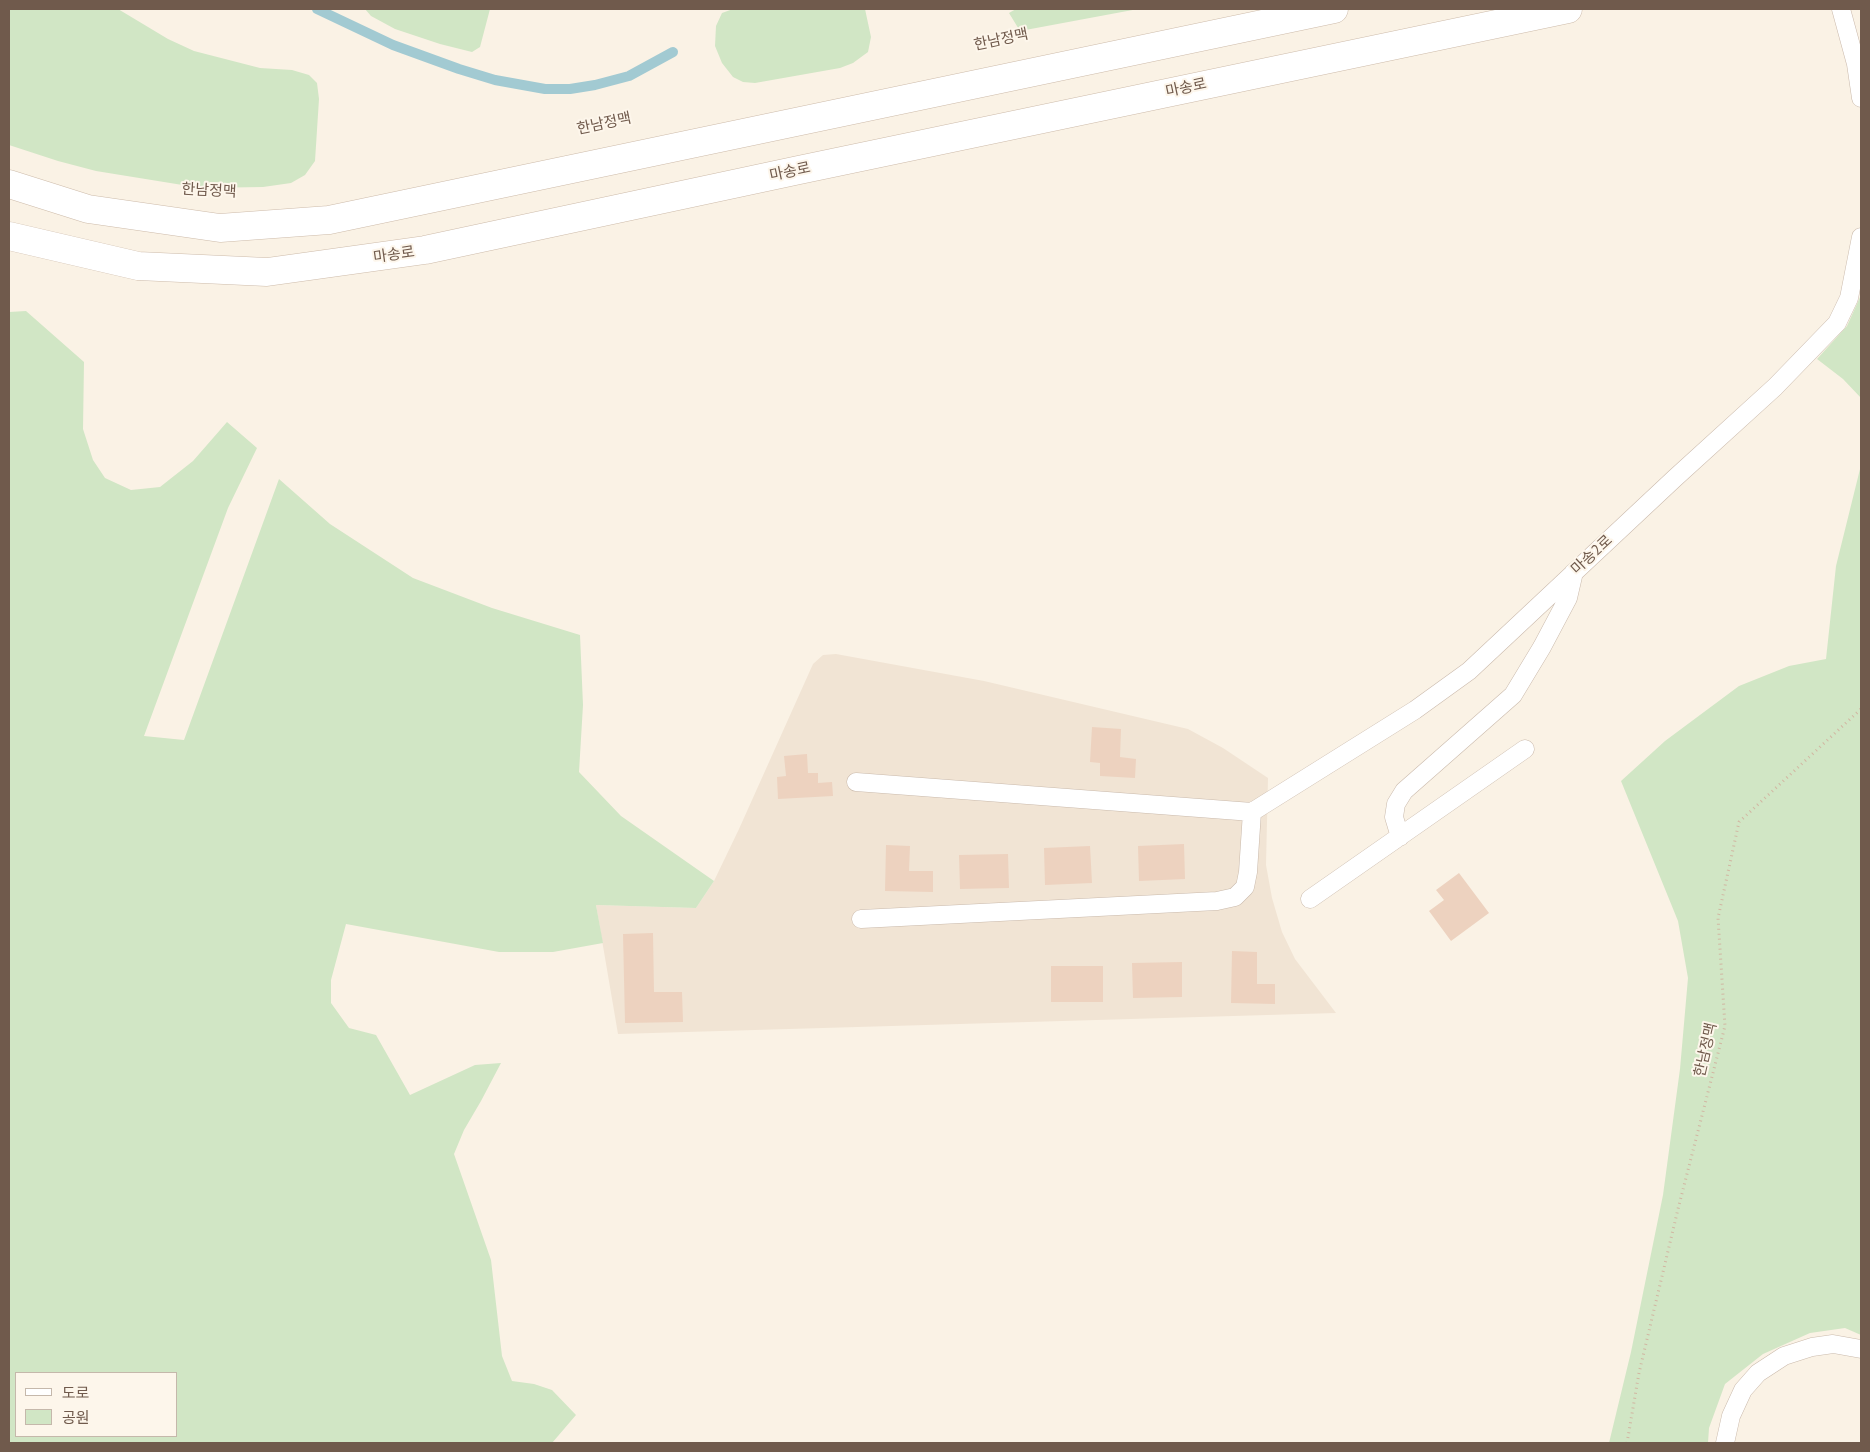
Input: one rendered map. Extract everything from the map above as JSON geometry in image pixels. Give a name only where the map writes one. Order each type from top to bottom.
[{"type":"street","points":[[9,184],[88,209],[220,228],[329,220],[1334,9]]},
{"type":"street","name":"마송로","points":[[9,236],[138,266],[267,272],[425,250],[886,151],[1568,9]]},
{"type":"lane","points":[[1841,9],[1856,64],[1861,98]]},
{"type":"lane","name":"마송2로","points":[[1252,812],[1415,710],[1469,671],[1775,387],[1836,323],[1849,298],[1861,237]]},
{"type":"lane","points":[[1400,837],[1394,817],[1396,804],[1404,791],[1514,695],[1538,655],[1568,598],[1574,572]]},
{"type":"lane","points":[[1310,899],[1525,749]]},
{"type":"lane","points":[[856,782],[1252,812],[1248,872],[1245,887],[1235,897],[1216,900],[861,920]]},
{"type":"lane","points":[[1725,1443],[1730,1416],[1743,1390],[1758,1373],[1784,1356],[1812,1347],[1833,1344],[1861,1349]]},
{"type":"path","name":"한남정맥","points":[[1627,1443],[1639,1372],[1725,1026],[1718,918],[1739,822],[1861,709]]},
{"type":"shaded area","points":[[836,654],[984,681],[1188,729],[1223,748],[1268,778],[1266,865],[1272,898],[1282,932],[1295,959],[1336,1013],[618,1034],[596,905],[696,908],[714,881],[739,829],[813,664],[823,655]]},
{"type":"green space","points":[[9,9],[118,9],[168,39],[194,51],[260,68],[292,70],[309,75],[317,83],[319,99],[315,161],[305,175],[291,183],[263,187],[201,188],[96,171],[9,145]]},
{"type":"green space","points":[[365,9],[490,9],[480,47],[472,52],[395,29],[371,16]]},
{"type":"green space","points":[[733,9],[865,9],[871,37],[868,52],[853,63],[840,68],[755,83],[743,82],[733,77],[722,63],[715,46],[716,26],[722,13]]},
{"type":"green space","points":[[1016,9],[1138,9],[1020,31],[1009,13]]},
{"type":"green space","points":[[1861,295],[1861,398],[1843,379],[1817,359],[1847,326]]},
{"type":"green space","points":[[26,311],[84,362],[83,429],[93,460],[105,478],[131,490],[160,487],[193,461],[227,422],[257,448],[228,508],[144,736],[184,740],[279,479],[330,524],[413,578],[492,608],[580,635],[583,705],[579,772],[621,816],[714,881],[696,908],[596,905],[603,943],[553,952],[499,952],[346,924],[331,980],[331,1003],[349,1028],[376,1035],[410,1095],[475,1065],[501,1063],[464,1130],[454,1154],[491,1260],[502,1356],[512,1381],[534,1384],[552,1390],[576,1415],[552,1443],[9,1443],[9,312]]},
{"type":"green space","points":[[1861,465],[1861,1335],[1845,1328],[1810,1333],[1763,1354],[1725,1384],[1709,1428],[1708,1443],[1609,1443],[1631,1352],[1663,1195],[1680,1069],[1688,978],[1678,921],[1621,781],[1665,741],[1739,686],[1789,666],[1826,659],[1836,566]]},
{"type":"building","points":[[1092,727],[1121,729],[1120,757],[1136,759],[1135,778],[1100,776],[1100,763],[1090,762]]},
{"type":"building","points":[[807,754],[808,773],[818,773],[818,783],[832,782],[833,796],[778,799],[777,777],[786,776],[784,756]]},
{"type":"building","points":[[1184,844],[1185,879],[1139,881],[1138,846]]},
{"type":"building","points":[[886,845],[910,846],[909,871],[933,871],[933,892],[885,891]]},
{"type":"building","points":[[1090,846],[1092,883],[1045,885],[1044,848]]},
{"type":"building","points":[[1008,854],[1009,888],[960,889],[959,855]]},
{"type":"building","points":[[1459,873],[1489,913],[1451,941],[1429,911],[1444,900],[1436,890]]},
{"type":"building","points":[[653,933],[654,992],[682,992],[683,1022],[625,1023],[623,934]]},
{"type":"building","points":[[1232,951],[1257,952],[1257,984],[1275,984],[1275,1004],[1231,1003]]},
{"type":"building","points":[[1182,962],[1182,997],[1133,998],[1132,963]]},
{"type":"building","points":[[1051,966],[1103,966],[1103,1002],[1051,1002]]},
{"type":"waterway","points":[[317,9],[393,45],[459,69],[495,80],[545,89],[570,89],[629,76],[673,52]]}]
